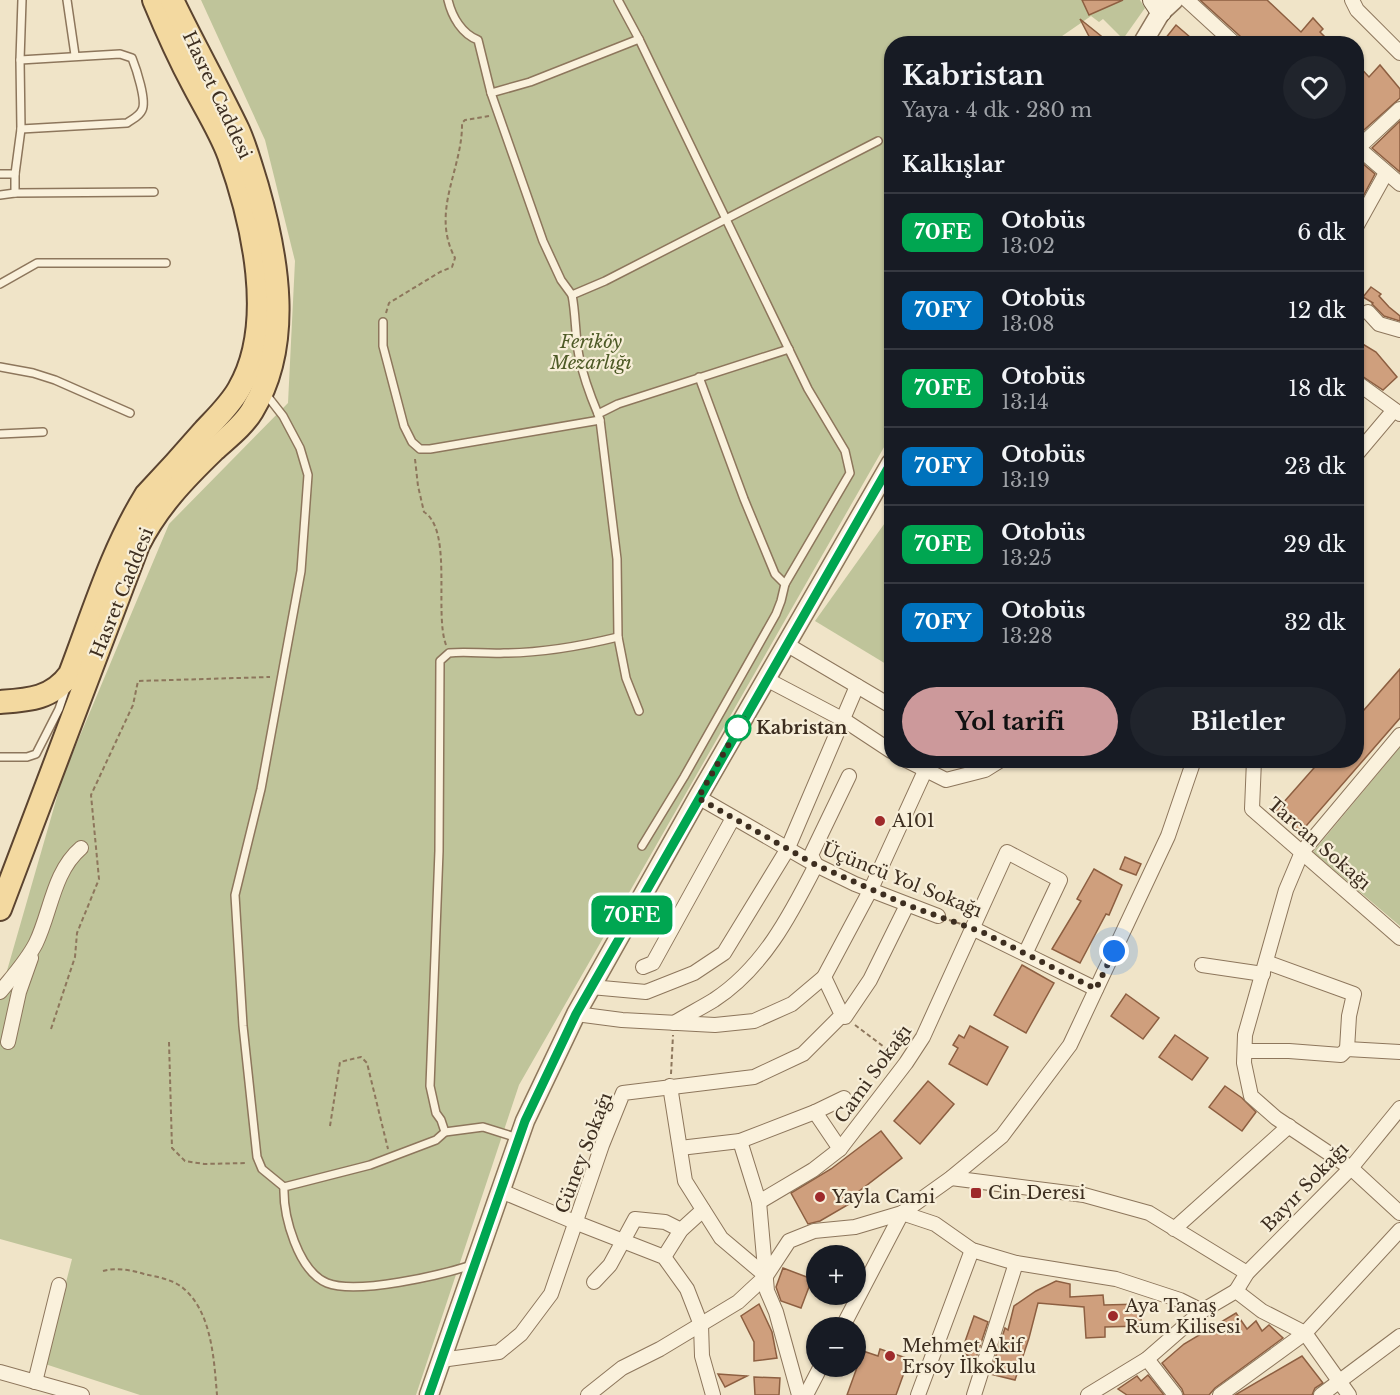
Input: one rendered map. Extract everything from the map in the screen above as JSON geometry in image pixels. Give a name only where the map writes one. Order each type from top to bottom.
[{"type":"main road","name":"Hasret Caddesi","points":[[0,909],[134,555],[149,524],[181,482],[246,418],[253,385],[250,364],[258,302],[255,253],[248,221],[229,156],[177,52],[154,0]]},
{"type":"main road","name":"Hasret Caddesi","points":[[0,702],[31,700],[48,694],[64,683],[70,675],[116,554],[146,495],[231,401],[270,371],[276,323],[275,274],[271,240],[250,163],[238,130],[172,0]]},
{"type":"street","points":[[1187,0],[1226,36]]},
{"type":"street","points":[[1352,0],[1357,10],[1400,53]]},
{"type":"street","points":[[1146,36],[1163,4]]},
{"type":"street","points":[[1364,141],[1400,109]]},
{"type":"street","points":[[1364,153],[1400,184]]},
{"type":"street","points":[[1364,213],[1386,173]]},
{"type":"street","points":[[1368,312],[1379,324],[1400,330]]},
{"type":"street","points":[[1364,388],[1397,412],[1364,447]]},
{"type":"street","points":[[429,1395],[519,1139],[576,1014],[884,475]]},
{"type":"street","points":[[786,644],[884,702]]},
{"type":"street","points":[[766,679],[844,720],[884,746]]},
{"type":"street","points":[[591,987],[645,992],[694,973],[724,953],[787,850],[857,686]]},
{"type":"street","points":[[1400,735],[1302,852],[1286,890],[1245,1035],[1244,1063],[1251,1096],[1289,1126],[1351,1168],[1400,1213]]},
{"type":"street","points":[[576,1014],[622,1020],[715,1025],[754,1021],[792,1004],[824,977],[871,890],[926,768]]},
{"type":"street","points":[[931,768],[946,780],[989,768]]},
{"type":"street","points":[[588,1395],[622,1368],[660,1349],[738,1302],[766,1276],[789,1241],[814,1231],[855,1227],[902,1213],[951,1179],[1002,1136],[1070,1045],[1168,836],[1191,768]]},
{"type":"street","name":"Tarcan Sokağı","points":[[1254,768],[1252,809],[1400,938]]},
{"type":"street","points":[[673,1023],[715,999],[752,968],[774,940],[794,909],[816,865],[811,855],[849,776]]},
{"type":"street","name":"Üçüncü Yol Sokağı","points":[[698,798],[816,865],[871,890],[938,916]]},
{"type":"street","points":[[643,967],[653,963],[733,818]]},
{"type":"street","points":[[8,1042],[19,992],[60,877],[71,858],[81,848]]},
{"type":"street","name":"Cami Sokağı","points":[[759,1202],[813,1170],[840,1149],[906,1063],[923,1037],[1007,852],[1060,880],[1025,954]]},
{"type":"street","points":[[845,1017],[870,980],[907,905]]},
{"type":"street","name":"Üçüncü Yol Sokağı","points":[[972,928],[1096,989]]},
{"type":"street","points":[[0,992],[35,945]]},
{"type":"street","points":[[1202,965],[1264,968],[1354,994],[1349,1016],[1347,1049],[1341,1055],[1289,1051],[1245,1051]]},
{"type":"street","name":"Güney Sokağı","points":[[441,1360],[499,1352],[521,1334],[551,1294],[622,1093],[754,1077],[802,1054],[842,1015],[824,977]]},
{"type":"street","points":[[1347,1049],[1400,1053]]},
{"type":"street","points":[[670,1086],[685,1181],[721,1239],[766,1276]]},
{"type":"street","points":[[680,1148],[740,1141],[844,1098]]},
{"type":"street","name":"Bayır Sokağı","points":[[1236,1291],[1247,1272],[1351,1168],[1400,1108]]},
{"type":"street","name":"Cami Sokağı","points":[[814,1112],[840,1149]]},
{"type":"street","points":[[1174,1229],[1289,1126]]},
{"type":"street","points":[[740,1141],[759,1202],[767,1291],[776,1312],[799,1395]]},
{"type":"street","points":[[951,1179],[1084,1195],[1149,1213],[1247,1272]]},
{"type":"street","points":[[501,1191],[664,1257],[687,1289],[701,1325],[702,1356],[713,1395]]},
{"type":"street","points":[[664,1257],[681,1230],[704,1210]]},
{"type":"street","points":[[902,1213],[936,1224],[972,1250],[1016,1263],[1116,1279],[1180,1300],[1202,1311]]},
{"type":"street","points":[[848,1317],[902,1213]]},
{"type":"street","points":[[594,1282],[610,1265],[635,1219],[665,1222],[681,1230]]},
{"type":"street","points":[[1220,1395],[1305,1333],[1400,1230]]},
{"type":"street","points":[[918,1395],[972,1250]]},
{"type":"street","points":[[974,1395],[1016,1263]]},
{"type":"street","points":[[35,1382],[59,1285]]},
{"type":"street","points":[[1088,1395],[1147,1359],[1202,1311],[1236,1291],[1262,1311],[1305,1333],[1349,1395]]},
{"type":"street","points":[[1321,1395],[1400,1336]]},
{"type":"street","points":[[1147,1359],[1174,1395]]},
{"type":"street","points":[[0,1372],[82,1395]]},
{"type":"street","points":[[806,1395],[815,1377]]},
{"type":"lane","points":[[15,193],[21,129],[22,0]]},
{"type":"lane","points":[[67,0],[75,55]]},
{"type":"lane","points":[[448,0],[451,11],[466,36],[478,40],[491,93],[543,241],[561,280],[572,295],[577,320],[579,354],[599,417],[617,559],[618,638],[626,678],[639,711]]},
{"type":"lane","points":[[618,0],[808,389],[845,452],[849,473],[826,517],[785,584],[776,614],[684,777],[642,846]]},
{"type":"lane","points":[[491,93],[530,81],[639,39]]},
{"type":"lane","points":[[20,60],[120,54],[132,58],[144,108],[140,114],[127,123],[21,129]]},
{"type":"lane","points":[[572,295],[605,281],[878,141]]},
{"type":"lane","points":[[0,174],[15,174]]},
{"type":"lane","points":[[0,195],[154,192]]},
{"type":"lane","points":[[0,284],[37,263],[166,263]]},
{"type":"lane","points":[[382,322],[383,346],[404,426],[415,445],[420,449],[599,417],[618,404],[789,349]]},
{"type":"lane","points":[[0,367],[55,380],[130,413]]},
{"type":"lane","points":[[699,377],[752,520],[775,574],[785,584]]},
{"type":"lane","points":[[253,385],[284,416],[300,448],[308,475],[300,572],[261,789],[235,895],[243,1026],[259,1162],[262,1169],[284,1187]]},
{"type":"lane","points":[[0,434],[44,432]]},
{"type":"lane","points":[[445,1132],[436,1113],[430,1086],[439,851],[440,661],[449,653],[544,651],[579,647],[618,638]]},
{"type":"lane","points":[[0,757],[27,757],[36,754],[59,709],[70,675]]},
{"type":"lane","points":[[284,1187],[370,1165],[436,1140],[445,1132],[483,1127],[519,1139]]},
{"type":"lane","points":[[284,1187],[284,1201],[294,1241],[309,1269],[325,1282],[335,1286],[352,1287],[396,1283],[475,1264]]},
{"type":"path","points":[[382,322],[389,303],[440,272],[453,267],[455,258],[450,248],[445,212],[462,136],[462,123],[465,120],[498,114]]},
{"type":"path","points":[[415,445],[418,486],[424,512],[431,516],[440,542],[442,626],[449,653]]},
{"type":"path","points":[[138,681],[281,676]]},
{"type":"path","name":"Üçüncü Yol Sokağı","points":[[938,916],[972,928]]},
{"type":"path","points":[[845,1017],[906,1063]]},
{"type":"path","points":[[670,1086],[673,1023]]},
{"type":"path","points":[[169,1042],[172,1148],[185,1161],[204,1164],[259,1162]]},
{"type":"path","points":[[330,1126],[340,1062],[361,1057],[367,1063],[390,1157]]},
{"type":"path","points":[[103,1271],[111,1269],[133,1271],[168,1279],[183,1288],[197,1305],[207,1329],[217,1395]]},
{"type":"green space","name":"Feriköy Mezarlığı","points":[[201,0],[1140,0],[1145,8],[1125,36],[1120,36],[1103,19],[1099,22],[1091,16],[1062,36],[884,36],[884,447],[519,1085],[416,1395],[140,1395],[45,1364],[72,1259],[0,1239],[0,995],[63,776],[169,524],[288,403],[295,261],[265,140]]},
{"type":"green space","points":[[884,524],[884,663],[815,621]]},
{"type":"green space","points":[[1400,747],[1400,926],[1313,852]]},
{"type":"building","points":[[1082,0],[1123,0],[1089,15]]},
{"type":"building","points":[[1200,0],[1267,0],[1301,32],[1313,18],[1323,29],[1320,32],[1324,36],[1240,36]]},
{"type":"building","points":[[1080,19],[1101,36],[1089,36]]},
{"type":"building","points":[[1176,25],[1189,36],[1167,36]]},
{"type":"building","points":[[1380,65],[1400,89],[1400,98],[1364,130],[1364,72],[1369,77]]},
{"type":"building","points":[[1400,121],[1400,172],[1372,148]]},
{"type":"building","points":[[1364,165],[1375,174],[1364,195]]},
{"type":"building","points":[[1371,287],[1381,294],[1379,296],[1400,316],[1400,321],[1384,316],[1364,296]]},
{"type":"building","points":[[1364,345],[1376,352],[1397,377],[1383,390],[1364,377]]},
{"type":"building","points":[[1400,669],[1400,718],[1364,759],[1364,710]]},
{"type":"building","points":[[1314,768],[1357,768],[1300,833],[1276,811]]},
{"type":"building","points":[[1125,857],[1141,864],[1136,875],[1120,869]]},
{"type":"building","points":[[1094,869],[1122,885],[1109,915],[1106,914],[1080,963],[1052,949],[1081,901],[1077,899]]},
{"type":"building","points":[[1022,965],[1054,983],[1026,1033],[994,1015]]},
{"type":"building","points":[[1126,994],[1159,1018],[1143,1039],[1111,1016]]},
{"type":"building","points":[[970,1026],[1008,1047],[987,1085],[949,1064],[958,1048],[953,1045],[959,1035],[964,1038]]},
{"type":"building","points":[[1175,1035],[1208,1058],[1192,1080],[1159,1057]]},
{"type":"building","points":[[928,1081],[954,1104],[920,1144],[894,1121]]},
{"type":"building","points":[[1225,1086],[1256,1112],[1242,1131],[1209,1107]]},
{"type":"building","points":[[881,1131],[902,1158],[849,1199],[851,1203],[820,1221],[808,1224],[791,1193],[831,1169]]},
{"type":"building","points":[[783,1268],[806,1277],[806,1295],[801,1308],[781,1301],[776,1287]]},
{"type":"building","points":[[1056,1281],[1070,1284],[1070,1297],[1103,1295],[1104,1305],[1141,1304],[1141,1326],[1105,1327],[1105,1337],[1086,1338],[1084,1307],[1038,1303],[1015,1380],[990,1374],[1005,1328],[1008,1330],[1014,1306]]},
{"type":"building","points":[[759,1304],[772,1332],[777,1358],[754,1361],[754,1342],[741,1316]]},
{"type":"building","points":[[1236,1313],[1247,1329],[1256,1321],[1262,1331],[1269,1325],[1283,1338],[1215,1388],[1209,1395],[1184,1395],[1162,1363],[1184,1344]]},
{"type":"building","points":[[974,1316],[988,1322],[976,1358],[961,1353]]},
{"type":"building","points":[[880,1349],[909,1359],[896,1395],[847,1395],[854,1377],[866,1377],[866,1352],[878,1356]]},
{"type":"building","points":[[1302,1356],[1323,1383],[1315,1388],[1312,1395],[1235,1395]]},
{"type":"building","points":[[718,1374],[747,1376],[725,1387]]},
{"type":"building","points":[[1148,1375],[1164,1395],[1127,1395],[1118,1389],[1137,1376],[1141,1381]]},
{"type":"building","points":[[754,1377],[780,1378],[779,1395],[755,1395]]},
{"type":"bus line","name":"70FE","points":[[429,1395],[525,1121],[576,1014],[687,816],[884,475]]},
{"type":"place","name":"Kabristan","points":[[738,728]]},
{"type":"place","name":"A101","points":[[880,821]]},
{"type":"place","name":"Cin Deresi","points":[[976,1193]]},
{"type":"place","name":"Yayla Cami","points":[[820,1197]]},
{"type":"place","name":"Aya Tanaş Rum Kilisesi","points":[[1113,1316]]},
{"type":"place","name":"Mehmet Akif Ersoy İlkokulu","points":[[890,1356]]},
{"type":"route","points":[[738,728],[744,718],[698,798],[787,850],[855,884],[982,932],[1096,989],[1114,951]]}]
